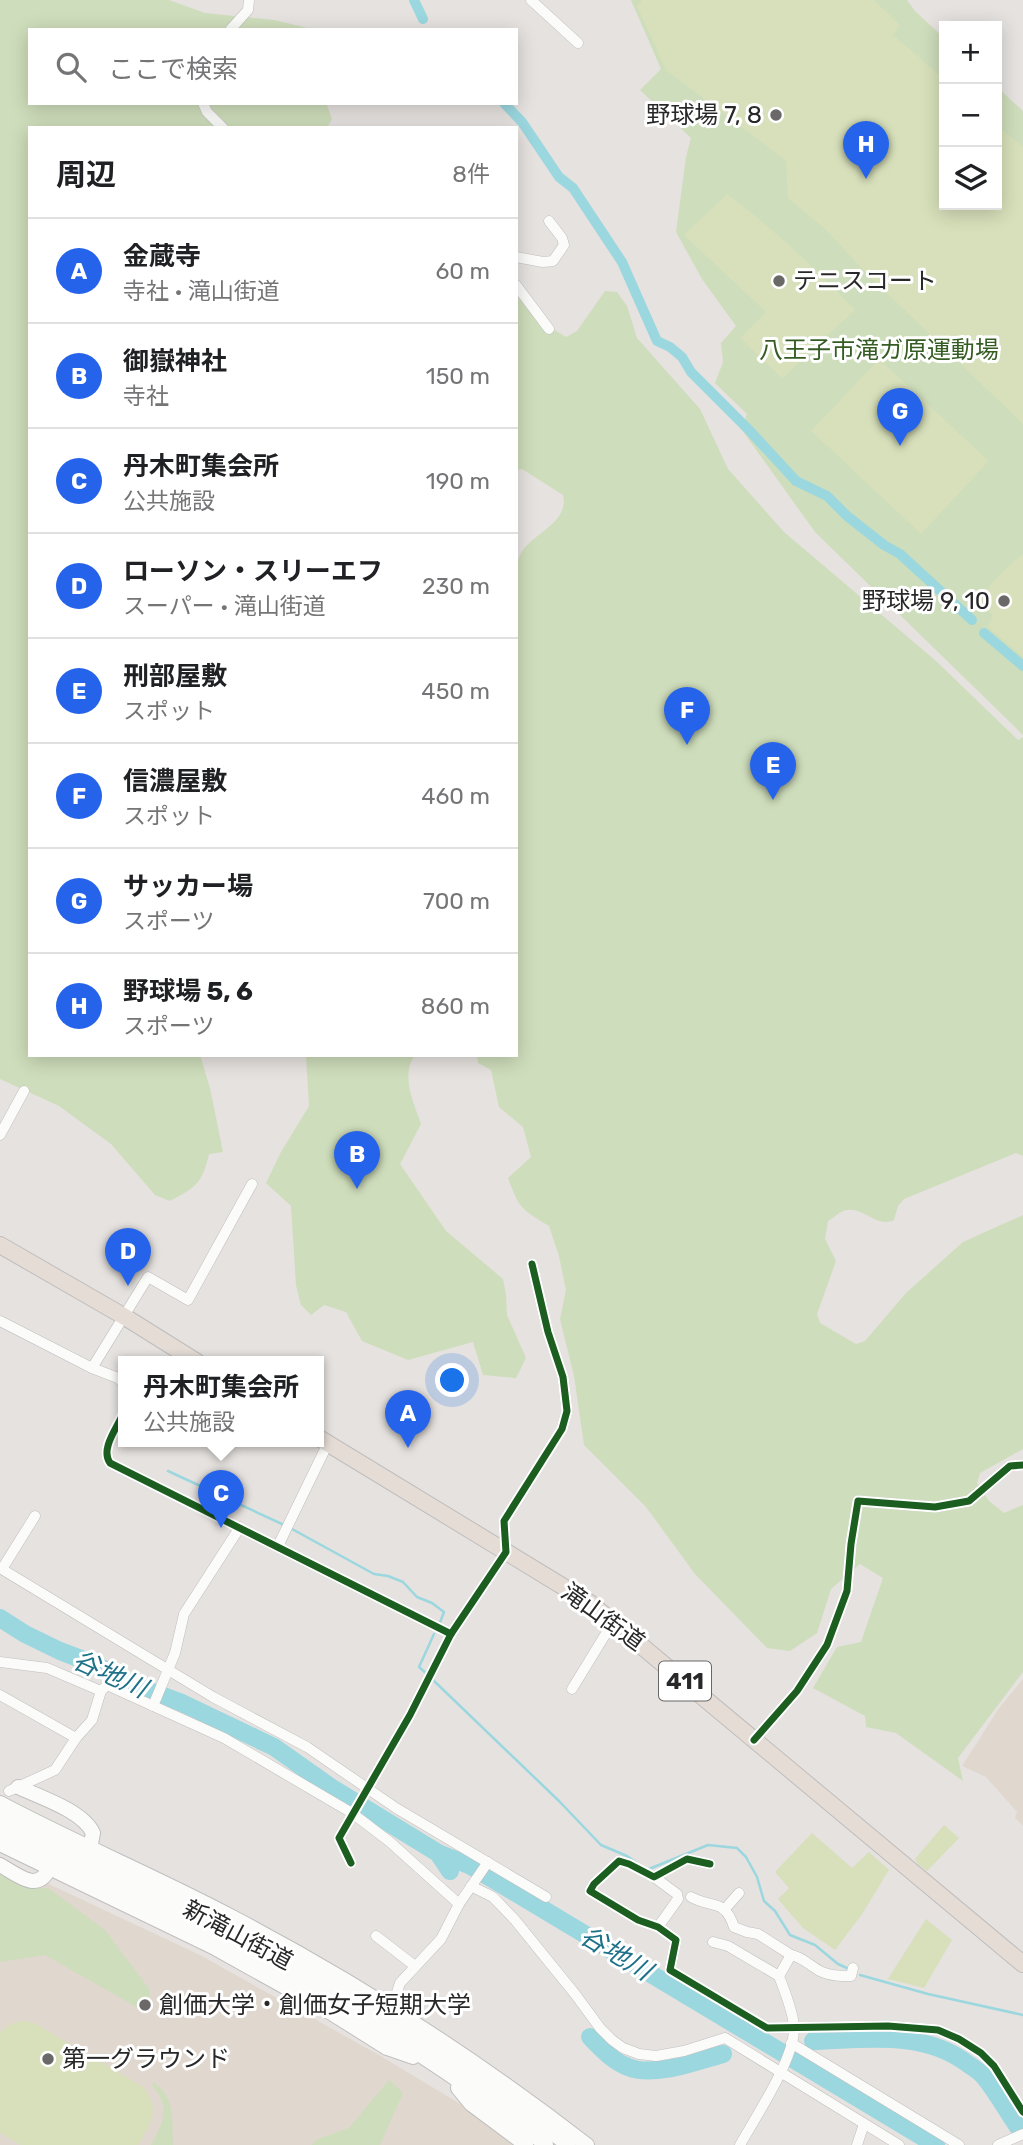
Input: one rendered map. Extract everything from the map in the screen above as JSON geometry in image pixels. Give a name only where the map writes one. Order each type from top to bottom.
[{"type":"highway","points":[[0,1245],[187,1356]]},
{"type":"highway","name":"滝山街道","points":[[324,1442],[590,1603],[1023,1964]]},
{"type":"main road","points":[[9,1794],[90,1849],[231,1916],[371,1996],[495,2077],[587,2145]]},
{"type":"main road","points":[[9,1794],[48,1800],[86,1823],[93,1833],[90,1849]]},
{"type":"main road","name":"新滝山街道","points":[[0,1816],[187,1907],[318,1977],[415,2038],[568,2145]]},
{"type":"main road","name":"新滝山街道","points":[[0,1830],[221,1938],[323,1996],[403,2044],[546,2145]]},
{"type":"main road","points":[[0,1844],[212,1947],[328,2011],[387,2048],[431,2064]]},
{"type":"main road","points":[[0,1865],[37,1882],[45,1877],[49,1869]]},
{"type":"main road","points":[[453,2078],[471,2104],[526,2145]]},
{"type":"street","points":[[232,28],[248,10],[249,0]]},
{"type":"street","points":[[531,0],[578,43]]},
{"type":"street","points":[[204,105],[221,126]]},
{"type":"street","points":[[518,257],[553,261],[564,245],[550,221]]},
{"type":"street","points":[[518,288],[549,329]]},
{"type":"street","points":[[0,1135],[24,1091]]},
{"type":"street","points":[[92,1368],[148,1277],[188,1300],[252,1184]]},
{"type":"street","points":[[351,1863],[339,1838],[410,1715],[451,1634],[506,1552],[504,1521],[562,1429],[567,1411],[563,1377],[548,1332],[531,1264]]},
{"type":"street","points":[[0,1321],[92,1368],[118,1378]]},
{"type":"street","points":[[118,1425],[107,1449],[106,1458],[110,1463],[451,1634]]},
{"type":"street","points":[[278,1546],[320,1447]]},
{"type":"street","points":[[754,1740],[797,1691],[827,1645],[847,1591],[851,1544],[859,1502],[935,1507],[969,1502],[1010,1466],[1023,1465]]},
{"type":"street","points":[[35,1516],[1,1568],[167,1675],[307,1747],[366,1791],[546,1896]]},
{"type":"street","points":[[155,1703],[175,1653],[184,1614],[240,1527]]},
{"type":"street","points":[[572,1689],[613,1622]]},
{"type":"street","points":[[0,1663],[47,1668],[101,1690]]},
{"type":"street","points":[[9,1794],[55,1770],[76,1738],[92,1720],[101,1690],[107,1685],[155,1703],[224,1738],[353,1812],[459,1904]]},
{"type":"street","points":[[0,1695],[76,1738]]},
{"type":"street","points":[[654,1877],[687,1859],[710,1864]]},
{"type":"street","points":[[658,1927],[678,1899],[677,1894],[654,1877],[619,1861],[594,1884],[590,1891],[638,1920],[658,1927],[676,1940],[666,1968],[766,2028],[888,2026],[938,2030],[982,2053],[994,2066],[1023,2112]]},
{"type":"street","points":[[408,2019],[413,2014],[414,2007],[400,1998],[397,1992],[400,1983],[441,1939],[459,1904],[487,1863]]},
{"type":"street","points":[[473,1884],[493,1897],[508,1912],[600,2028],[623,2048],[656,2056],[684,2051],[725,2038],[899,2145]]},
{"type":"street","points":[[724,1910],[739,1893]]},
{"type":"street","points":[[691,1896],[703,1904],[712,1903],[729,1913],[734,1927],[758,1934],[820,1972],[851,1976],[853,1968]]},
{"type":"street","points":[[376,1936],[415,1966]]},
{"type":"street","points":[[713,1942],[728,1946],[779,1976],[794,2028],[782,2071],[740,2145]]},
{"type":"street","points":[[779,1976],[791,1955]]},
{"type":"street","points":[[790,2045],[959,2145]]},
{"type":"street","points":[[857,2145],[864,2124]]},
{"type":"street","points":[[998,2145],[1023,2134]]},
{"type":"shaded area","points":[[1023,1679],[1023,1826],[1015,1818],[1017,1812],[986,1777],[962,1766],[999,1708]]},
{"type":"shaded area","name":"創価大学・創価女子短期大学","points":[[0,1856],[53,1886],[200,1955],[379,2055],[462,2105],[516,2145],[0,2145]]},
{"type":"green space","points":[[0,0],[169,0],[205,13],[274,20],[308,28],[28,28],[28,105],[327,105],[332,119],[328,126],[28,126],[28,1057],[201,1057],[223,1152],[209,1154],[197,1184],[170,1201],[155,1195],[111,1144],[59,1106],[0,1079]]},
{"type":"green space","name":"八王子市滝ガ原運動場","points":[[631,0],[907,0],[939,33],[939,210],[1002,210],[1002,92],[1023,111],[1023,735],[815,532],[742,430],[747,414],[715,383],[723,362],[721,343],[736,326],[702,279],[676,232],[691,138],[640,90],[661,69]]},
{"type":"green space","points":[[642,0],[874,0],[900,25],[893,35],[939,75],[939,210],[1002,210],[1002,129],[1023,147],[1023,424],[868,275],[825,229],[788,198],[786,161],[666,70],[637,6]]},
{"type":"green space","name":"テニスコート","points":[[727,194],[794,249],[855,310],[783,379],[740,338],[766,312],[684,235]]},
{"type":"green space","points":[[605,291],[617,292],[627,306],[637,338],[700,409],[728,469],[784,532],[936,661],[1018,740],[1023,737],[1023,1156],[1016,1153],[904,1199],[898,1206],[894,1220],[881,1221],[850,1210],[841,1212],[828,1221],[825,1239],[836,1261],[817,1314],[820,1323],[856,1344],[865,1341],[906,1293],[963,1242],[1023,1215],[1023,1449],[980,1473],[977,1483],[989,1501],[1004,1513],[1023,1505],[1023,1672],[958,1758],[963,1781],[896,1733],[866,1727],[865,1716],[813,1688],[837,1647],[861,1642],[883,1578],[860,1564],[831,1589],[817,1633],[790,1651],[767,1648],[695,1574],[646,1507],[584,1445],[574,1376],[560,1319],[566,1290],[559,1256],[549,1226],[522,1207],[512,1188],[508,1178],[531,1157],[523,1127],[499,1107],[491,1070],[478,1063],[477,1057],[518,1057],[518,561],[527,546],[556,520],[564,504],[563,495],[522,469],[518,470],[518,292],[553,329],[566,337],[577,331]]},
{"type":"green space","points":[[879,359],[989,461],[921,534],[811,431]]},
{"type":"green space","name":"野球場 9, 10","points":[[1023,554],[1023,657],[987,626],[993,616],[984,602],[993,582]]},
{"type":"green space","points":[[306,1057],[414,1057],[408,1080],[421,1124],[400,1164],[446,1231],[503,1279],[507,1315],[526,1358],[516,1378],[483,1375],[473,1342],[408,1360],[362,1341],[346,1312],[324,1305],[311,1315],[301,1305],[296,1285],[291,1206],[266,1183],[309,1106]]},
{"type":"green space","points":[[944,1825],[959,1838],[927,1871],[915,1859]]},
{"type":"green space","points":[[812,1833],[852,1868],[869,1852],[889,1870],[862,1914],[835,1950],[803,1928],[778,1899],[789,1888],[775,1872]]},
{"type":"green space","points":[[0,1874],[28,1888],[48,1888],[105,1930],[150,1990],[147,2013],[45,1955],[0,1962]]},
{"type":"green space","points":[[926,1919],[952,1940],[924,1988],[888,1979]]},
{"type":"green space","name":"第一グラウンド","points":[[22,2021],[34,2023],[143,2087],[153,2110],[150,2123],[138,2145],[21,2145],[0,2133],[0,2032],[11,2024]]},
{"type":"green space","points":[[389,2080],[403,2093],[380,2145],[311,2145],[318,2139],[349,2128]]},
{"type":"green space","points":[[154,2082],[169,2103],[173,2145],[151,2145],[163,2115],[162,2100],[152,2085]]},
{"type":"waterway","points":[[414,0],[423,19]]},
{"type":"waterway","points":[[506,105],[522,122],[559,177],[573,188],[622,262],[657,341],[682,357],[691,372],[796,481],[827,496],[847,516],[900,554],[972,620]]},
{"type":"waterway","points":[[984,633],[1023,666]]},
{"type":"waterway","points":[[168,1471],[284,1525]]},
{"type":"waterway","points":[[292,1529],[374,1574],[403,1582],[417,1597],[444,1612],[439,1625]]},
{"type":"waterway","name":"谷地川","points":[[0,1618],[60,1651],[94,1664],[133,1685],[182,1703],[274,1747],[332,1788],[438,1853],[450,1871]]},
{"type":"waterway","points":[[428,1675],[419,1667],[434,1634]]},
{"type":"waterway","points":[[432,1679],[601,1845],[637,1863]]},
{"type":"waterway","points":[[649,1869],[708,1845],[737,1848],[746,1857],[757,1877],[764,1901],[775,1911],[790,1935],[815,1945],[838,1964],[849,1969]]},
{"type":"waterway","name":"谷地川","points":[[438,1853],[471,1866],[936,2145]]},
{"type":"waterway","points":[[860,1975],[928,1994],[1023,2015]]},
{"type":"waterway","name":"谷地川","points":[[590,2037],[617,2061],[638,2070],[663,2070],[723,2054]]},
{"type":"waterway","name":"谷地川","points":[[813,2041],[894,2039],[913,2041],[951,2053],[983,2076],[1018,2127]]},
{"type":"cycle path","points":[[351,1863],[339,1838],[410,1715],[451,1634],[506,1552],[504,1521],[562,1429],[567,1411],[563,1377],[548,1332],[532,1264]]},
{"type":"cycle path","points":[[118,1424],[108,1445],[107,1457],[110,1463],[451,1634]]},
{"type":"cycle path","points":[[754,1740],[797,1691],[827,1645],[847,1591],[858,1501],[935,1507],[969,1501],[1010,1466],[1023,1465]]},
{"type":"cycle path","points":[[710,1864],[687,1859],[654,1877],[619,1861],[590,1891],[638,1920],[658,1927],[676,1940],[670,1970],[767,2028],[888,2026],[938,2030],[981,2053],[994,2066],[1023,2112]]},
{"type":"place","name":"野球場 7, 8","points":[[776,115]]},
{"type":"place","name":"野球場 5, 6","points":[[866,179]]},
{"type":"place","name":"テニスコート","points":[[779,281]]},
{"type":"place","name":"サッカー場","points":[[900,446]]},
{"type":"place","name":"野球場 9, 10","points":[[1004,601]]},
{"type":"place","name":"信濃屋敷","points":[[687,745]]},
{"type":"place","name":"刑部屋敷","points":[[773,800]]},
{"type":"place","name":"御嶽神社","points":[[357,1189]]},
{"type":"place","name":"ローソン・スリーエフ","points":[[128,1286]]},
{"type":"place","name":"金蔵寺","points":[[408,1448]]},
{"type":"place","name":"丹木町集会所","points":[[221,1528]]},
{"type":"place","name":"創価大学・創価女子短期大学","points":[[145,2005]]},
{"type":"place","name":"第一グラウンド","points":[[48,2059]]}]
